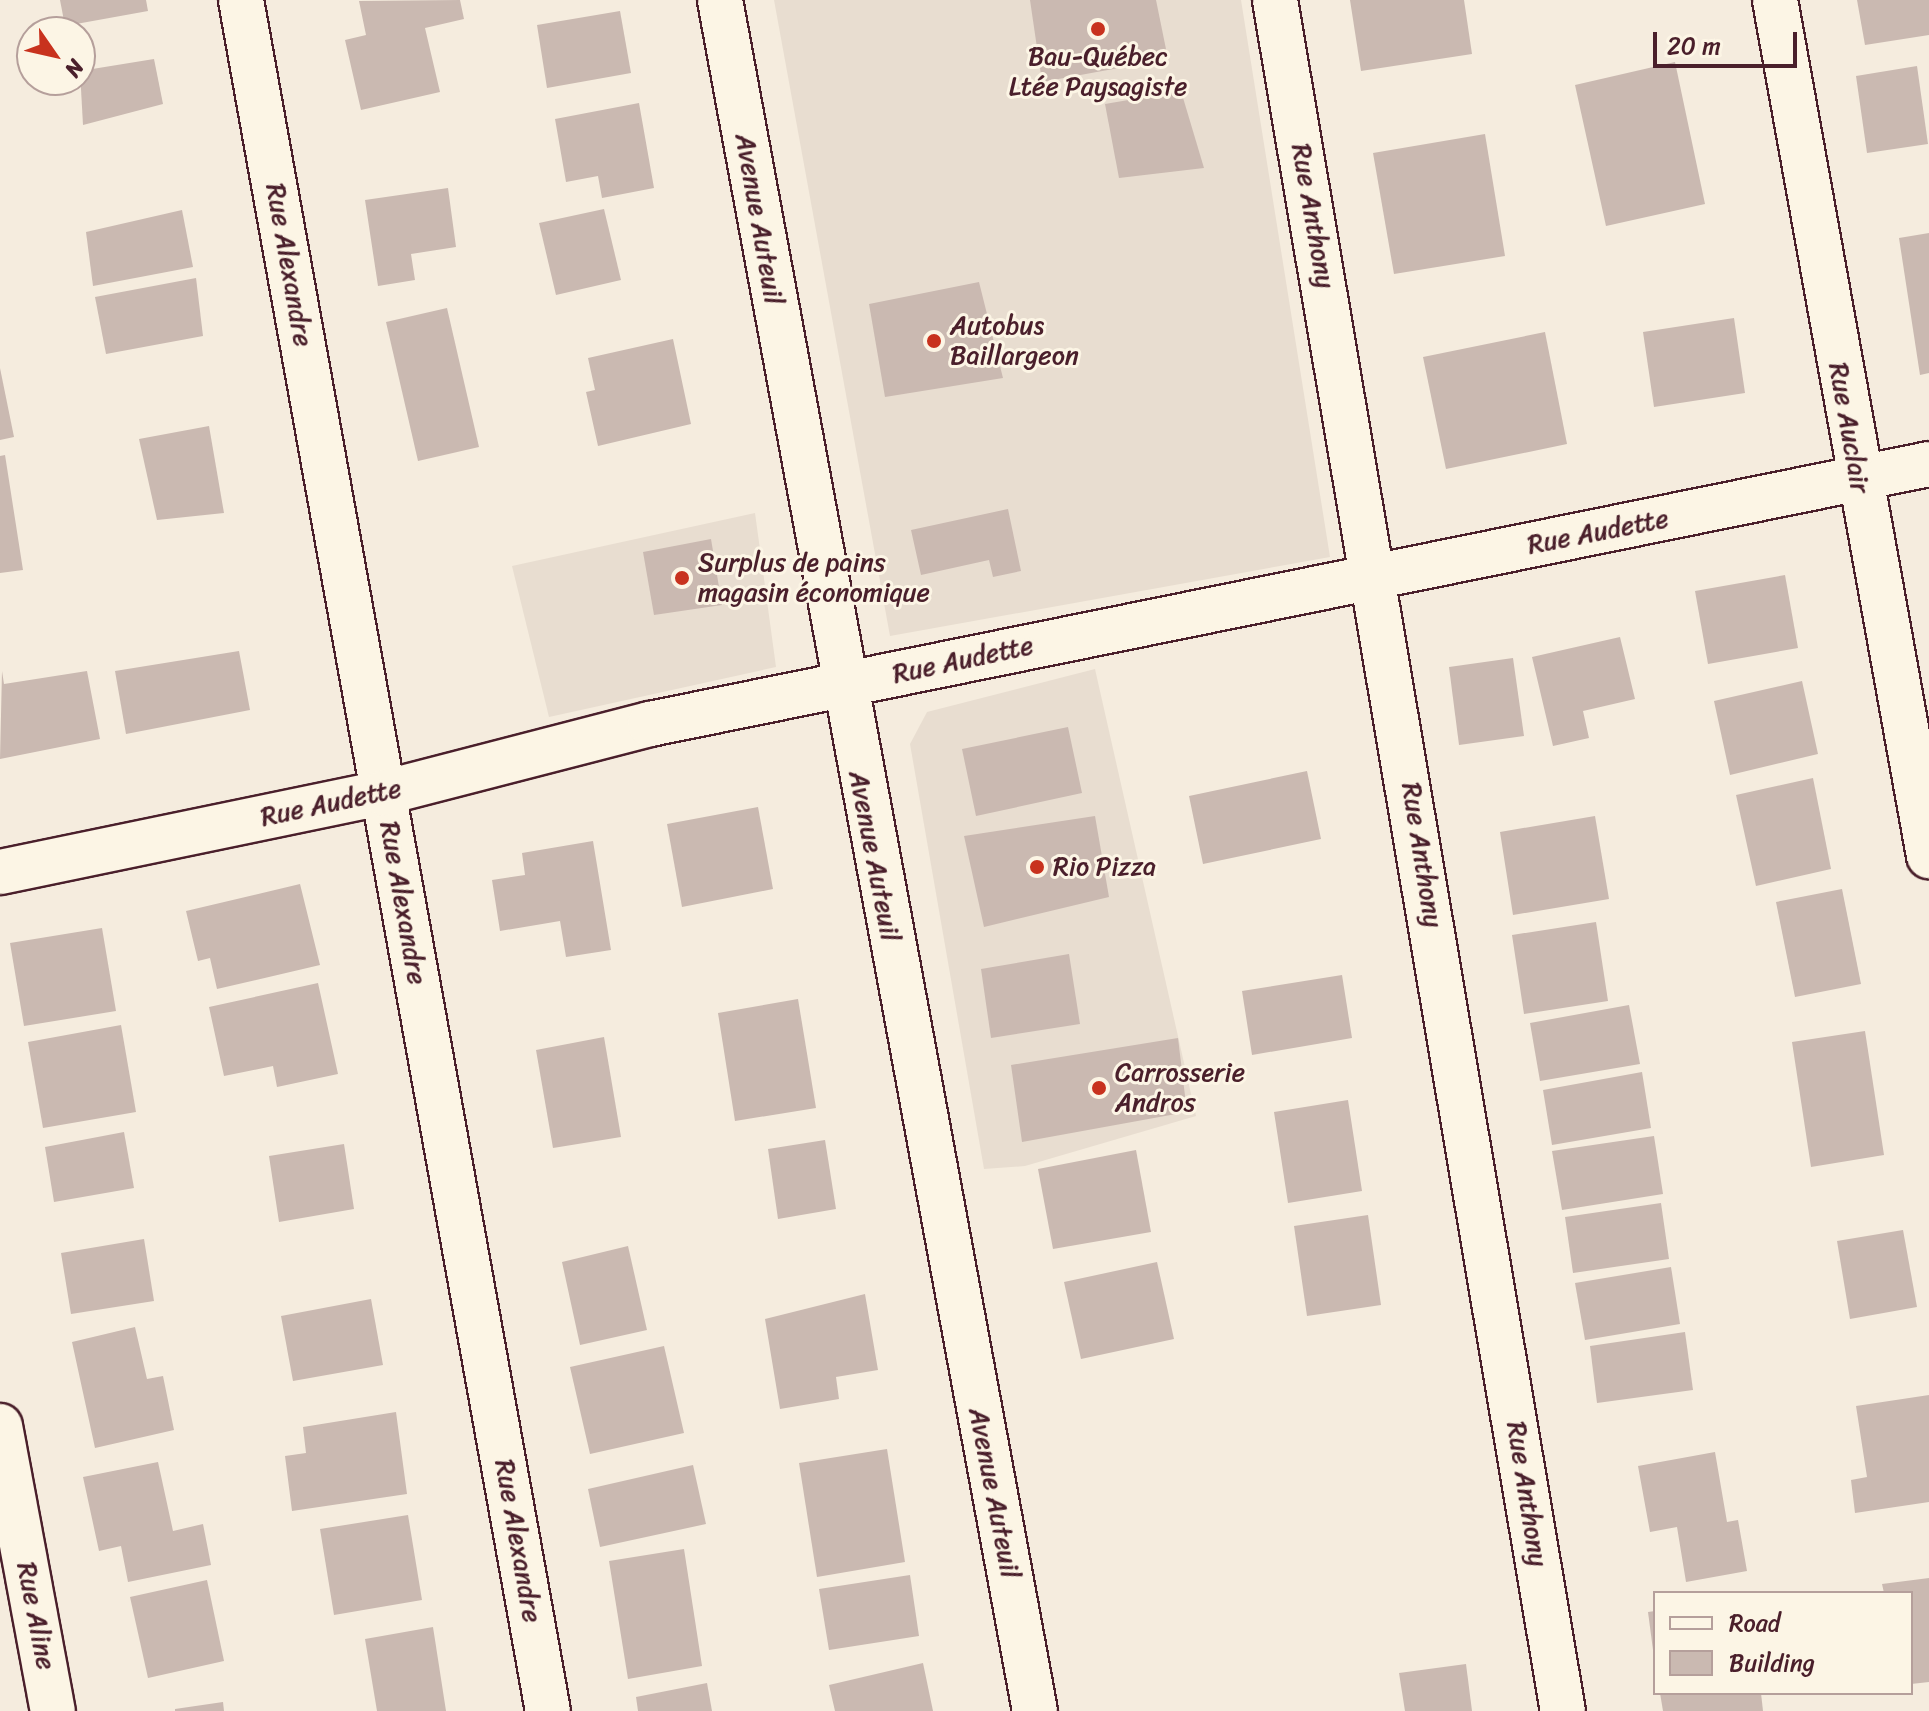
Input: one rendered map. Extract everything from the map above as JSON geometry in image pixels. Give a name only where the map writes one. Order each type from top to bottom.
[{"type":"street","name":"Rue Alexandre","points":[[241,0],[548,1711]]},
{"type":"street","name":"Avenue Auteuil","points":[[720,0],[842,685],[1035,1711]]},
{"type":"street","name":"Rue Anthony","points":[[1275,0],[1377,576],[1563,1711]]},
{"type":"street","name":"Rue Auclair","points":[[1775,0],[1858,481],[1929,856]]},
{"type":"street","name":"Rue Audette","points":[[0,872],[383,793],[650,724],[1858,481],[1929,464]]},
{"type":"street","name":"Rue Aline","points":[[0,1426],[53,1711]]},
{"type":"shaded area","points":[[774,0],[1241,0],[1330,557],[890,636]]},
{"type":"shaded area","points":[[755,513],[776,667],[549,717],[512,566]]},
{"type":"shaded area","points":[[1095,669],[1196,1116],[1025,1166],[984,1169],[910,744],[927,712]]},
{"type":"building","points":[[60,0],[146,0],[148,11],[96,20],[96,16],[63,16]]},
{"type":"building","points":[[460,0],[464,19],[425,28],[440,92],[361,110],[345,40],[366,35],[359,1]]},
{"type":"building","name":"Bau-Québec Ltée Paysagiste","points":[[1030,0],[1156,0],[1168,59],[1042,82]]},
{"type":"building","points":[[1350,0],[1464,0],[1472,54],[1361,71]]},
{"type":"building","points":[[1857,0],[1929,0],[1929,35],[1865,45]]},
{"type":"building","points":[[620,11],[631,73],[547,88],[537,25]]},
{"type":"building","points":[[154,59],[163,104],[83,125],[81,96],[96,96],[96,68]]},
{"type":"building","points":[[1675,62],[1705,204],[1606,226],[1575,85]]},
{"type":"building","points":[[1917,66],[1928,144],[1867,153],[1856,76]]},
{"type":"building","points":[[1181,91],[1204,168],[1119,178],[1105,104]]},
{"type":"building","points":[[639,103],[654,188],[602,198],[598,176],[566,182],[555,119]]},
{"type":"building","points":[[1485,134],[1505,256],[1394,274],[1373,153]]},
{"type":"building","points":[[448,188],[456,247],[411,254],[415,280],[378,286],[365,200]]},
{"type":"building","points":[[604,209],[621,280],[556,295],[539,223]]},
{"type":"building","points":[[182,210],[193,267],[93,286],[86,232]]},
{"type":"building","points":[[1929,233],[1929,373],[1920,375],[1899,238]]},
{"type":"building","points":[[196,278],[203,336],[106,354],[95,297]]},
{"type":"building","name":"Autobus Baillargeon","points":[[979,282],[1003,378],[885,397],[869,304]]},
{"type":"building","points":[[447,308],[479,447],[418,461],[386,322]]},
{"type":"building","points":[[1734,318],[1745,393],[1654,407],[1643,332]]},
{"type":"building","points":[[1545,332],[1567,444],[1446,469],[1423,357]]},
{"type":"building","points":[[673,339],[691,424],[598,446],[586,392],[595,390],[588,358]]},
{"type":"building","points":[[0,368],[14,437],[0,440]]},
{"type":"building","points":[[209,426],[224,513],[157,520],[139,439]]},
{"type":"building","points":[[5,455],[23,570],[0,573],[0,456]]},
{"type":"building","points":[[1008,509],[1021,571],[993,577],[989,560],[921,575],[911,530]]},
{"type":"building","name":"Surplus de pains magasin économique","points":[[711,539],[722,605],[654,615],[643,552]]},
{"type":"building","points":[[1785,575],[1798,648],[1708,664],[1695,591]]},
{"type":"building","points":[[1620,637],[1635,699],[1583,711],[1589,738],[1553,746],[1532,657]]},
{"type":"building","points":[[239,651],[250,710],[126,734],[115,671]]},
{"type":"building","points":[[1513,658],[1524,736],[1459,745],[1449,667]]},
{"type":"building","points":[[2,671],[4,684],[87,671],[100,739],[0,759]]},
{"type":"building","points":[[1802,681],[1818,754],[1730,775],[1714,701]]},
{"type":"building","points":[[1068,727],[1082,793],[976,816],[962,749]]},
{"type":"building","points":[[1307,771],[1321,839],[1203,864],[1189,796]]},
{"type":"building","points":[[1813,778],[1831,869],[1756,886],[1736,795]]},
{"type":"building","points":[[758,807],[773,889],[682,907],[667,824]]},
{"type":"building","name":"Rio Pizza","points":[[1095,816],[1109,897],[984,927],[964,836]]},
{"type":"building","points":[[1595,816],[1609,899],[1513,915],[1500,832]]},
{"type":"building","points":[[593,841],[611,950],[566,957],[560,921],[500,931],[492,880],[525,875],[522,853]]},
{"type":"building","points":[[300,884],[320,965],[217,989],[210,958],[198,961],[186,911]]},
{"type":"building","points":[[1842,889],[1861,984],[1795,997],[1776,902]]},
{"type":"building","points":[[1596,922],[1608,1001],[1524,1014],[1512,935]]},
{"type":"building","points":[[102,928],[116,1011],[24,1026],[10,943]]},
{"type":"building","points":[[1069,954],[1080,1024],[991,1038],[981,969]]},
{"type":"building","points":[[1342,975],[1352,1038],[1252,1055],[1242,991]]},
{"type":"building","points":[[318,983],[338,1074],[277,1087],[273,1066],[224,1076],[209,1007]]},
{"type":"building","points":[[798,999],[816,1108],[735,1121],[718,1013]]},
{"type":"building","points":[[1629,1005],[1640,1064],[1540,1081],[1530,1023]]},
{"type":"building","points":[[121,1025],[136,1112],[43,1128],[28,1042]]},
{"type":"building","points":[[1865,1031],[1884,1155],[1811,1167],[1792,1042]]},
{"type":"building","points":[[604,1037],[621,1137],[553,1148],[536,1050]]},
{"type":"building","name":"Carrosserie Andros","points":[[1178,1038],[1187,1112],[1022,1142],[1011,1065]]},
{"type":"building","points":[[1642,1072],[1651,1128],[1552,1145],[1543,1090]]},
{"type":"building","points":[[1348,1100],[1362,1191],[1288,1203],[1274,1112]]},
{"type":"building","points":[[124,1132],[134,1188],[54,1202],[45,1147]]},
{"type":"building","points":[[1654,1136],[1663,1194],[1562,1210],[1552,1151]]},
{"type":"building","points":[[825,1140],[836,1209],[778,1219],[768,1149]]},
{"type":"building","points":[[344,1144],[354,1209],[279,1222],[269,1156]]},
{"type":"building","points":[[1136,1150],[1151,1232],[1053,1249],[1038,1169]]},
{"type":"building","points":[[1661,1203],[1669,1259],[1573,1273],[1565,1217]]},
{"type":"building","points":[[1368,1215],[1381,1305],[1307,1316],[1294,1226]]},
{"type":"building","points":[[1903,1230],[1917,1307],[1850,1319],[1837,1241]]},
{"type":"building","points":[[144,1239],[154,1301],[71,1314],[61,1253]]},
{"type":"building","points":[[628,1246],[647,1330],[580,1345],[562,1262]]},
{"type":"building","points":[[1157,1262],[1174,1339],[1081,1359],[1064,1282]]},
{"type":"building","points":[[1671,1267],[1680,1324],[1585,1340],[1575,1283]]},
{"type":"building","points":[[865,1294],[878,1370],[836,1377],[839,1399],[780,1409],[765,1319]]},
{"type":"building","points":[[371,1299],[383,1365],[293,1381],[281,1316]]},
{"type":"building","points":[[135,1327],[147,1379],[163,1376],[174,1430],[95,1448],[72,1342]]},
{"type":"building","points":[[1685,1332],[1693,1390],[1597,1403],[1590,1346]]},
{"type":"building","points":[[664,1346],[684,1433],[590,1454],[570,1367]]},
{"type":"building","points":[[1929,1395],[1929,1502],[1855,1513],[1851,1480],[1867,1477],[1856,1406]]},
{"type":"building","points":[[396,1412],[407,1494],[292,1511],[285,1456],[306,1453],[303,1427]]},
{"type":"building","points":[[887,1449],[905,1562],[817,1577],[799,1463]]},
{"type":"building","points":[[1715,1452],[1727,1522],[1738,1520],[1747,1571],[1686,1582],[1677,1527],[1650,1532],[1638,1466]]},
{"type":"building","points":[[158,1462],[173,1531],[203,1524],[211,1565],[128,1582],[121,1546],[99,1551],[83,1477]]},
{"type":"building","points":[[693,1465],[706,1524],[600,1547],[588,1489]]},
{"type":"building","points":[[408,1515],[422,1600],[334,1615],[320,1529]]},
{"type":"building","points":[[684,1549],[702,1666],[628,1679],[609,1561]]},
{"type":"building","points":[[910,1575],[919,1636],[829,1650],[819,1589]]},
{"type":"building","points":[[1929,1578],[1929,1682],[1913,1684],[1913,1591],[1884,1591],[1882,1584]]},
{"type":"building","points":[[207,1580],[224,1661],[148,1678],[130,1597]]},
{"type":"building","points":[[1653,1611],[1653,1650],[1648,1612]]},
{"type":"building","points":[[433,1627],[446,1711],[377,1711],[365,1639]]},
{"type":"building","points":[[923,1663],[933,1711],[835,1711],[829,1685]]},
{"type":"building","points":[[1466,1664],[1472,1711],[1405,1711],[1399,1673]]},
{"type":"building","points":[[707,1683],[712,1711],[638,1711],[636,1697]]},
{"type":"building","points":[[1660,1695],[1761,1695],[1763,1711],[1663,1711]]},
{"type":"building","points":[[223,1702],[224,1711],[175,1711],[175,1709]]},
{"type":"place","name":"Bau-Québec Ltée Paysagiste","points":[[1098,29]]},
{"type":"place","name":"Autobus Baillargeon","points":[[934,341]]},
{"type":"place","name":"Surplus de pains magasin économique","points":[[682,578]]},
{"type":"place","name":"Rio Pizza","points":[[1037,867]]},
{"type":"place","name":"Carrosserie Andros","points":[[1099,1088]]}]
